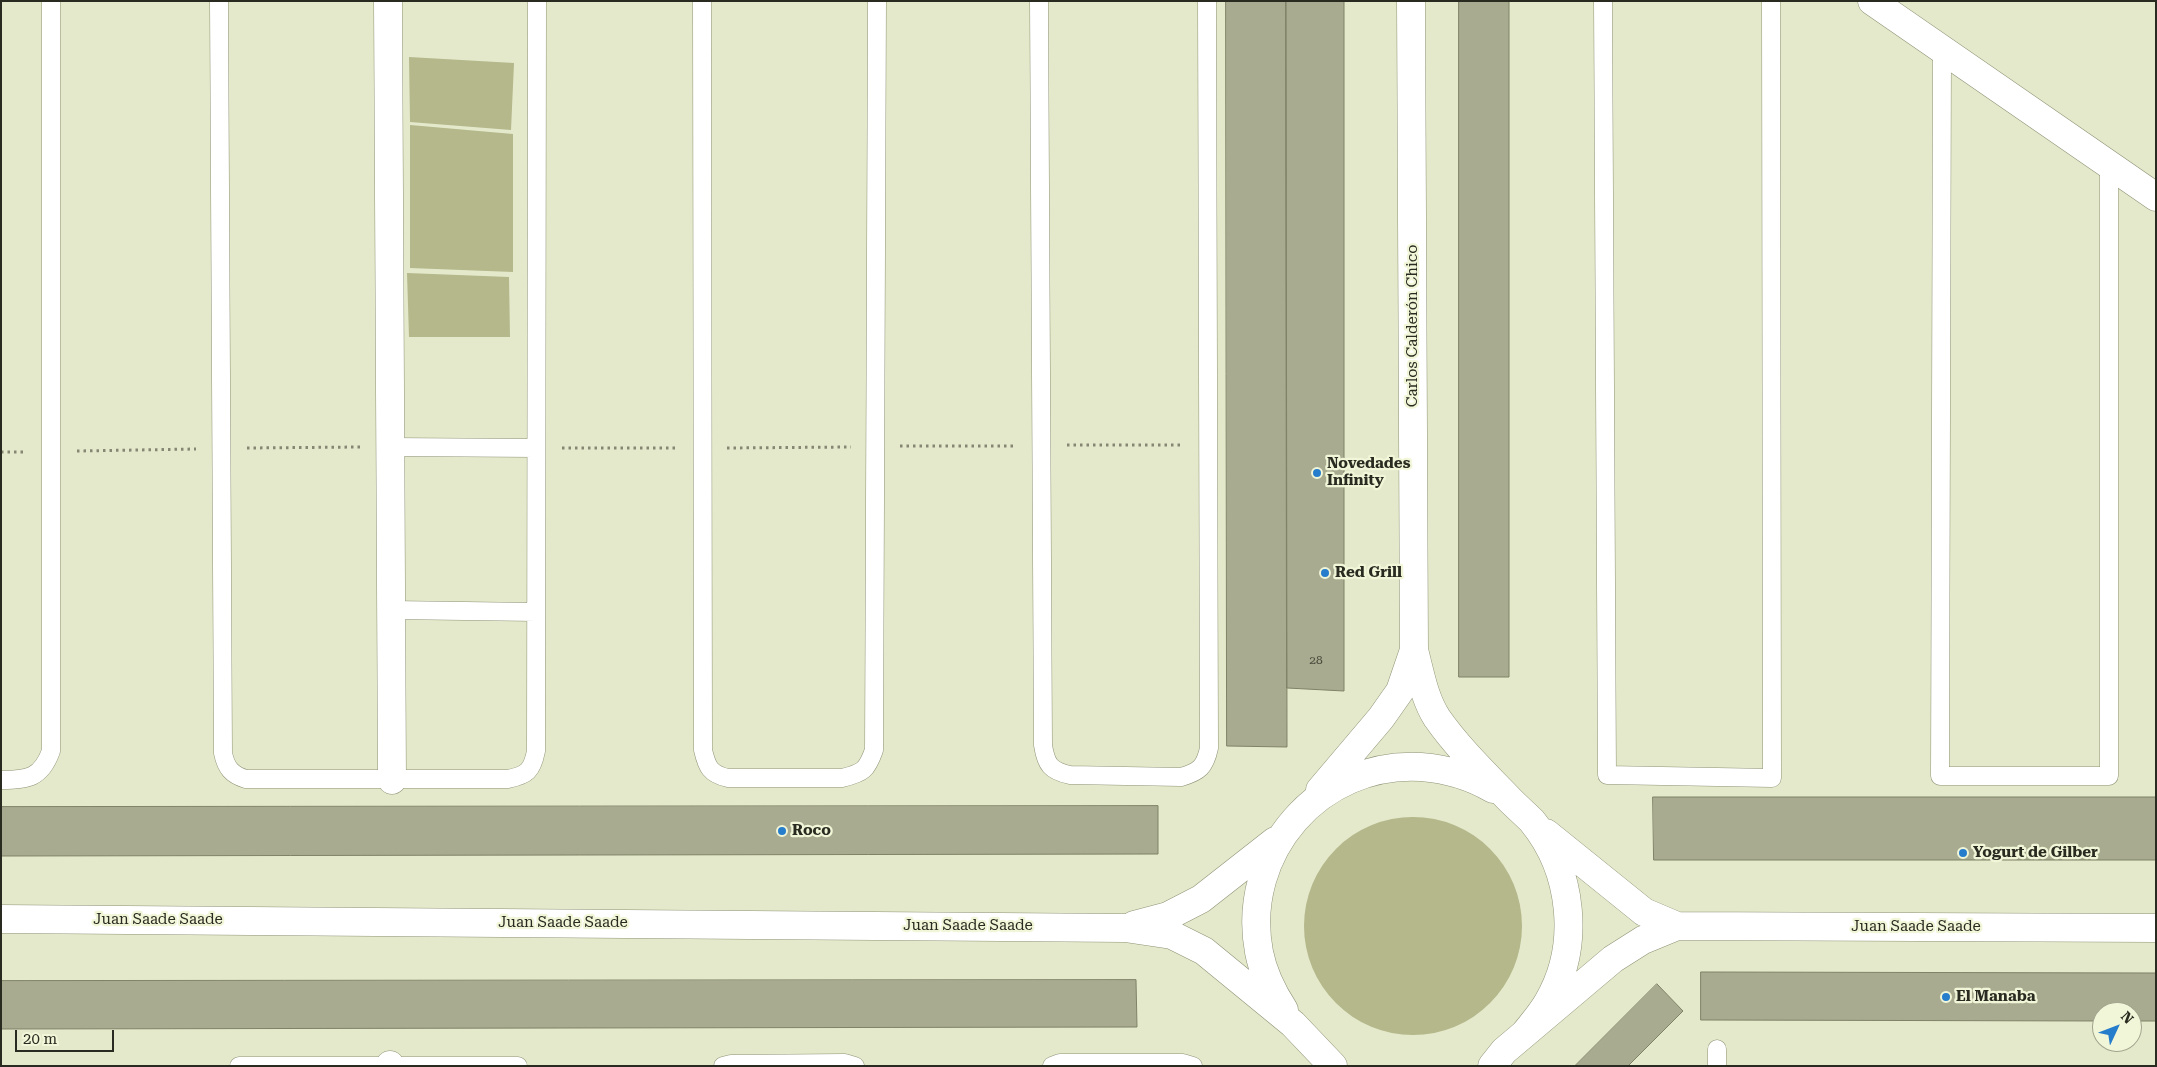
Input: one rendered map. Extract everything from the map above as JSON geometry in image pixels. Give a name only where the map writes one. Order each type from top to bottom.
[{"type":"street","points":[[388,1],[392,780]]},
{"type":"street","name":"Carlos Calderón Chico","points":[[1411,1],[1414,650]]},
{"type":"street","points":[[1872,1],[2156,197]]},
{"type":"street","points":[[1414,650],[1425,692],[1436,716],[1455,741],[1511,801],[1532,821],[1644,912],[1676,926]]},
{"type":"street","points":[[1293,1024],[1271,990],[1259,952],[1256,911],[1264,872],[1282,836],[1381,718],[1400,691],[1414,650]]},
{"type":"street","points":[[1300,813],[1330,789],[1365,773],[1402,766],[1441,769],[1478,780],[1511,801]]},
{"type":"street","points":[[1526,1033],[1548,1002],[1564,967],[1570,929],[1566,890],[1553,854],[1532,821]]},
{"type":"street","points":[[1125,928],[1168,916],[1200,899],[1282,836]]},
{"type":"street","name":"Juan Saade Saade","points":[[1,919],[1125,928]]},
{"type":"street","points":[[1476,1066],[1498,1059],[1613,959],[1643,940],[1676,926]]},
{"type":"street","name":"Juan Saade Saade","points":[[1676,926],[2156,928]]},
{"type":"street","points":[[1125,928],[1172,935],[1204,951],[1293,1024],[1333,1066]]},
{"type":"street","points":[[1314,1044],[1349,1066]]},
{"type":"lane","points":[[1,780],[20,780],[34,776],[46,765],[51,751],[51,1]]},
{"type":"lane","points":[[219,1],[222,753],[226,766],[236,776],[246,779],[392,780],[508,779],[524,776],[533,766],[536,751],[537,1]]},
{"type":"lane","points":[[702,1],[703,750],[706,764],[716,775],[728,778],[842,778],[856,775],[869,766],[874,750],[876,1]]},
{"type":"lane","points":[[1039,1],[1043,745],[1045,759],[1056,772],[1070,775],[1180,777],[1195,773],[1206,762],[1209,748],[1207,1]]},
{"type":"lane","points":[[1603,1],[1607,776],[1772,778],[1771,1]]},
{"type":"lane","points":[[1942,49],[1940,776],[2109,776],[2109,164]]},
{"type":"lane","points":[[391,447],[536,448]]},
{"type":"lane","points":[[392,610],[536,612]]},
{"type":"lane","points":[[1052,1066],[1060,1063],[1183,1063],[1193,1066]]},
{"type":"lane","points":[[723,1066],[731,1064],[845,1064],[855,1066]]},
{"type":"lane","points":[[239,1066],[518,1066]]},
{"type":"green space","points":[[409,57],[514,63],[511,130],[410,122]]},
{"type":"green space","points":[[410,125],[513,134],[513,272],[410,268]]},
{"type":"green space","points":[[407,273],[509,277],[510,337],[409,337]]},
{"type":"green space","points":[[1413,817],[1445,822],[1455,826],[1464,830],[1490,849],[1509,875],[1513,884],[1517,894],[1522,926],[1517,958],[1513,968],[1509,977],[1490,1003],[1464,1022],[1455,1026],[1445,1030],[1413,1035],[1381,1030],[1371,1026],[1362,1022],[1336,1003],[1317,977],[1313,968],[1309,958],[1304,926],[1309,894],[1313,884],[1317,875],[1336,849],[1362,830],[1371,826],[1381,822]]},
{"type":"building","points":[[1226,1],[1286,1],[1287,747],[1227,746]]},
{"type":"building","points":[[1286,1],[1344,1],[1344,691],[1287,688]]},
{"type":"building","points":[[1459,1],[1509,1],[1509,677],[1459,677]]},
{"type":"building","points":[[1653,797],[2156,797],[2156,860],[1654,860]]},
{"type":"building","points":[[1158,806],[1158,854],[1,856],[1,807]]},
{"type":"building","points":[[1701,972],[2156,973],[2156,1021],[2142,1021],[2142,1002],[2092,1002],[2092,1021],[1701,1020]]},
{"type":"building","points":[[1136,980],[1137,1027],[1,1029],[1,981]]},
{"type":"building","points":[[1657,984],[1683,1011],[1628,1066],[1575,1066]]},
{"type":"place","name":"Novedades Infinity","points":[[1317,473]]},
{"type":"place","name":"Red Grill","points":[[1325,573]]},
{"type":"place","name":"Roco","points":[[782,831]]},
{"type":"place","name":"Yogurt de Gilber","points":[[1963,853]]},
{"type":"place","name":"El Manaba","points":[[1946,997]]}]
